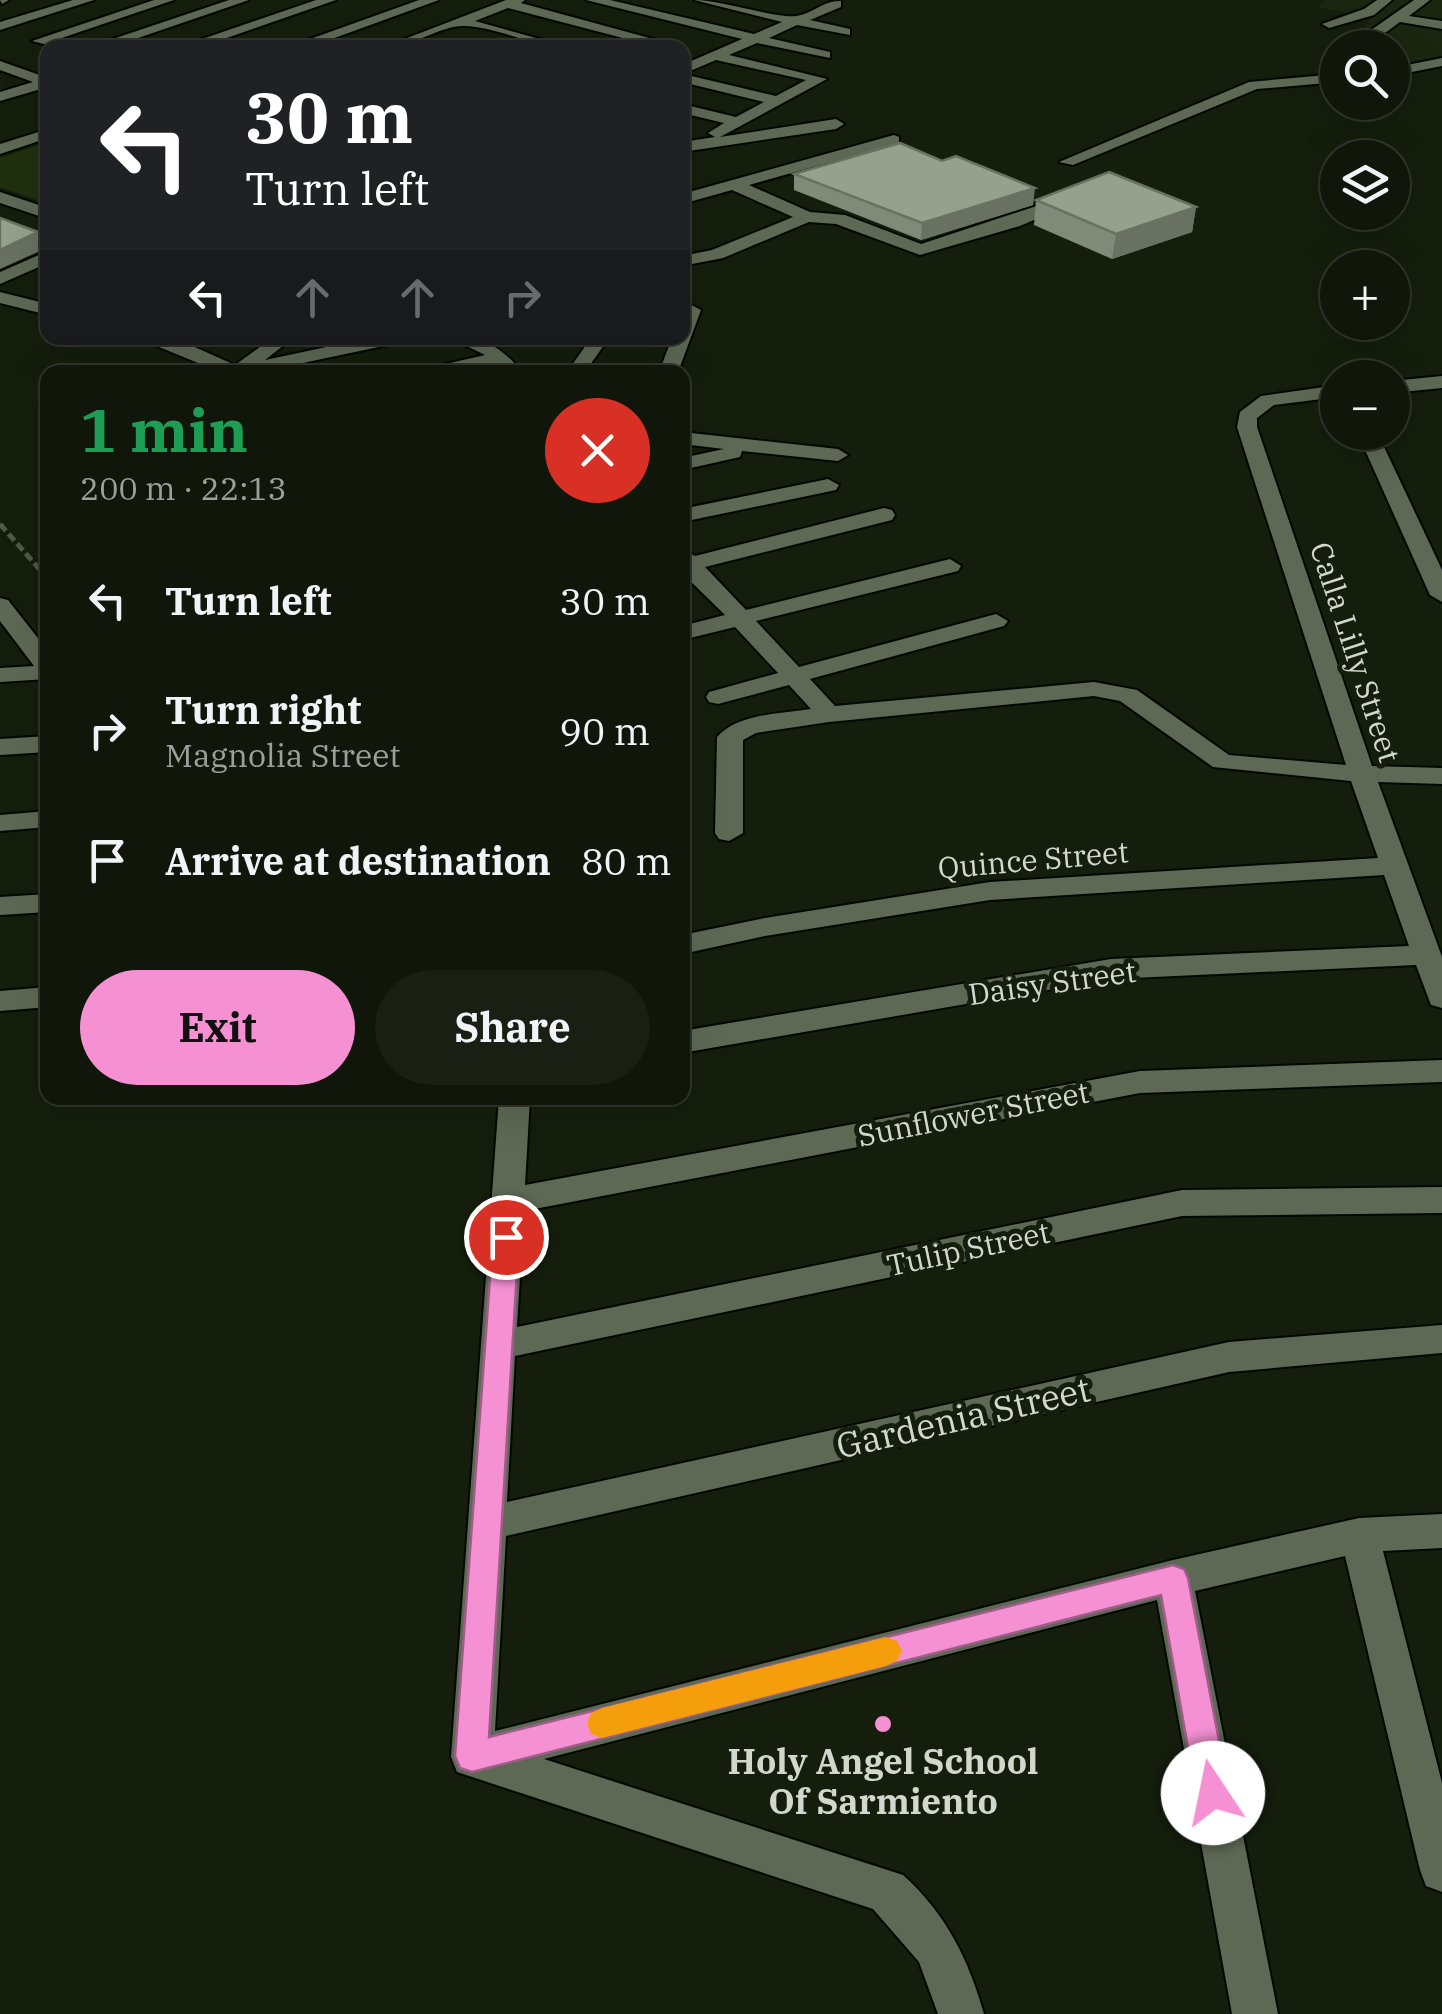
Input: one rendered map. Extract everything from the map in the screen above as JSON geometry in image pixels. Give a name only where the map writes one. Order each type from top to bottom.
[{"type":"street","points":[[0,28],[87,0]]},
{"type":"street","points":[[45,40],[168,0]]},
{"type":"street","points":[[117,40],[242,0]]},
{"type":"street","points":[[208,40],[329,0]]},
{"type":"street","points":[[377,0],[409,8]]},
{"type":"street","points":[[315,40],[432,0]]},
{"type":"street","points":[[593,0],[826,54]]},
{"type":"street","points":[[700,0],[845,32]]},
{"type":"street","points":[[690,70],[797,21],[843,6],[816,0]]},
{"type":"street","points":[[1329,24],[1369,12],[1385,0]]},
{"type":"street","points":[[1381,30],[1423,0]]},
{"type":"street","points":[[410,40],[513,2],[652,40]]},
{"type":"street","points":[[1398,18],[1442,25]]},
{"type":"street","points":[[461,21],[535,40]]},
{"type":"street","points":[[0,28],[39,42]]},
{"type":"street","points":[[497,40],[512,34]]},
{"type":"street","points":[[690,50],[820,80],[810,102]]},
{"type":"street","points":[[1410,68],[1442,62]]},
{"type":"street","points":[[5,68],[40,79]]},
{"type":"street","points":[[690,76],[779,101],[810,102],[836,124],[691,152]]},
{"type":"street","points":[[1067,162],[1254,85],[1320,80]]},
{"type":"street","points":[[0,96],[40,84]]},
{"type":"street","points":[[691,152],[779,101]]},
{"type":"street","points":[[690,110],[738,122]]},
{"type":"street","points":[[0,149],[40,135]]},
{"type":"street","points":[[690,197],[894,140]]},
{"type":"street","points":[[691,152],[738,183],[807,217]]},
{"type":"street","points":[[690,259],[717,254],[807,217],[840,218],[920,250],[1014,222],[1085,195]]},
{"type":"street","points":[[0,197],[40,211]]},
{"type":"street","points":[[0,279],[40,260]]},
{"type":"street","points":[[0,296],[40,306]]},
{"type":"street","points":[[184,345],[222,365]]},
{"type":"street","points":[[245,365],[274,345]]},
{"type":"street","points":[[268,365],[360,345]]},
{"type":"street","points":[[471,345],[500,360]]},
{"type":"street","points":[[473,365],[500,360]]},
{"type":"street","points":[[1410,385],[1442,382]]},
{"type":"street","name":"Calla Lilly Street","points":[[1320,393],[1268,400],[1247,416],[1247,427],[1362,774],[1442,998]]},
{"type":"street","points":[[690,439],[838,456]]},
{"type":"street","points":[[690,462],[762,447]]},
{"type":"street","points":[[1375,450],[1442,595]]},
{"type":"street","points":[[690,514],[828,485]]},
{"type":"street","points":[[690,561],[884,515]]},
{"type":"street","points":[[690,631],[950,566]]},
{"type":"street","points":[[690,567],[829,714]]},
{"type":"street","points":[[2,610],[40,660]]},
{"type":"street","points":[[718,697],[996,621]]},
{"type":"street","points":[[0,675],[40,671]]},
{"type":"street","points":[[729,833],[730,737],[749,727],[829,714],[1094,688],[1128,694],[1218,761],[1362,774],[1442,776]]},
{"type":"street","points":[[0,747],[40,744]]},
{"type":"street","points":[[0,822],[40,820]]},
{"type":"street","name":"Quince Street","points":[[690,944],[990,890],[1394,866]]},
{"type":"street","points":[[0,906],[40,904]]},
{"type":"street","name":"Daisy Street","points":[[690,1041],[1111,969],[1426,955]]},
{"type":"street","points":[[0,1002],[40,998]]},
{"type":"street","name":"Sunflower Street","points":[[508,1201],[1140,1082],[1442,1070]]},
{"type":"street","points":[[472,1756],[514,1105]]},
{"type":"street","name":"Tulip Street","points":[[500,1345],[1182,1203],[1442,1200]]},
{"type":"street","name":"Gardenia Street","points":[[488,1523],[1229,1357],[1442,1339]]},
{"type":"street","points":[[472,1756],[1173,1578],[1359,1536],[1442,1531]]},
{"type":"street","points":[[1359,1536],[1442,1870]]},
{"type":"street","points":[[1173,1578],[1254,2014]]},
{"type":"street","points":[[472,1756],[887,1891],[919,1919],[947,1962],[961,2014]]},
{"type":"path","points":[[0,524],[40,570]]},
{"type":"shaded area","points":[[1326,0],[1442,0],[1442,69],[1410,62],[1410,30],[1363,30],[1371,17],[1317,7]]},
{"type":"shaded area","points":[[40,144],[40,201],[0,187],[0,158]]},
{"type":"building","points":[[900,143],[942,161],[956,156],[1035,188],[922,223],[794,174]]},
{"type":"building","points":[[1109,172],[1196,207],[1116,234],[1036,200]]},
{"type":"building","points":[[0,218],[38,232],[0,250]]},
{"type":"slow traffic","points":[[602,1723],[886,1651]]},
{"type":"place","name":"Holy Angel School Of Sarmiento","points":[[883,1724]]},
{"type":"route","points":[[506,1237],[472,1756],[1173,1578],[1213,1793]]}]
